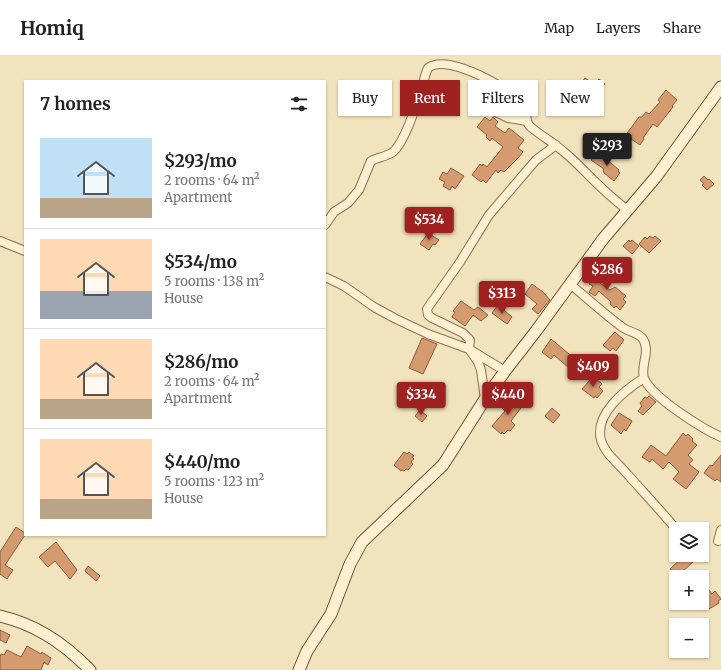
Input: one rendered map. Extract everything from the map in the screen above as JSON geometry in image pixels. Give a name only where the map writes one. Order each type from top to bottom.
[{"type":"street","points":[[326,224],[334,212],[348,203],[359,190],[371,161],[386,156],[400,145],[420,95],[427,69],[431,63],[442,56],[463,62],[499,86],[520,97],[526,105],[527,121],[532,128],[580,165],[603,190],[627,210]]},
{"type":"street","points":[[299,670],[307,651],[331,614],[350,564],[362,542],[443,465],[485,399],[505,371],[603,239],[656,177],[721,87]]},
{"type":"street","points":[[504,116],[527,121]]},
{"type":"street","points":[[485,399],[481,370],[478,362],[469,349],[470,340],[467,336],[432,318],[428,315],[427,309],[460,262],[489,215],[536,160],[556,145]]},
{"type":"street","points":[[0,241],[24,251]]},
{"type":"street","points":[[326,277],[344,286],[374,306],[415,328],[469,349],[505,371]]},
{"type":"street","points":[[570,284],[622,327],[638,335],[642,339],[646,346],[646,356],[643,370],[644,378],[650,388],[694,423],[721,437]]},
{"type":"street","points":[[644,378],[632,386],[619,398],[601,420],[601,440],[613,458],[670,522]]},
{"type":"street","points":[[718,541],[721,530]]},
{"type":"street","points":[[0,616],[12,618],[34,626],[69,649],[90,670]]},
{"type":"building","points":[[666,90],[677,100],[672,106],[673,107],[657,127],[653,124],[640,145],[631,139],[627,144],[622,140],[639,117],[642,117],[646,112],[649,114],[660,102],[658,100]]},
{"type":"building","points":[[485,117],[490,121],[493,117],[498,122],[495,126],[505,133],[509,128],[524,140],[518,148],[523,152],[518,158],[504,172],[501,170],[498,173],[496,170],[486,183],[483,180],[481,182],[472,175],[480,164],[487,167],[503,147],[492,138],[490,141],[486,137],[487,135],[477,127]]},
{"type":"building","points":[[596,154],[602,158],[603,156],[619,170],[618,171],[620,173],[614,181],[604,173],[604,169],[591,160]]},
{"type":"building","points":[[451,168],[464,176],[455,189],[452,186],[450,190],[443,186],[445,182],[439,179],[443,172],[447,174]]},
{"type":"building","points":[[704,176],[714,184],[707,190],[702,185],[704,184],[700,180]]},
{"type":"building","points":[[428,233],[439,240],[435,245],[433,244],[429,250],[420,244]]},
{"type":"building","points":[[650,236],[653,238],[655,236],[661,241],[649,253],[639,244],[645,237],[647,239]]},
{"type":"building","points":[[629,240],[630,242],[632,240],[639,246],[632,254],[623,246]]},
{"type":"building","points":[[599,268],[606,273],[600,283],[610,290],[615,287],[626,296],[623,299],[626,302],[620,310],[616,306],[614,308],[610,304],[611,302],[599,291],[595,296],[589,292],[593,286],[589,284]]},
{"type":"building","points":[[532,284],[543,292],[550,300],[538,314],[532,309],[537,304],[525,294]]},
{"type":"building","points":[[461,301],[474,310],[478,307],[488,315],[481,321],[473,315],[465,326],[452,317],[455,312],[453,311]]},
{"type":"building","points":[[498,305],[512,317],[507,324],[492,313]]},
{"type":"building","points":[[615,332],[624,340],[616,351],[613,348],[610,351],[603,345]]},
{"type":"building","points":[[422,338],[437,344],[423,374],[409,368]]},
{"type":"building","points":[[551,339],[575,359],[568,367],[554,355],[551,359],[542,352]]},
{"type":"building","points":[[594,377],[602,384],[599,387],[603,391],[597,398],[595,396],[594,398],[582,389]]},
{"type":"building","points":[[515,395],[524,404],[511,421],[515,425],[510,431],[508,430],[504,434],[502,432],[501,434],[492,426],[505,411],[502,408]]},
{"type":"building","points":[[649,396],[656,402],[643,415],[638,411],[642,406],[640,403],[645,397],[647,398]]},
{"type":"building","points":[[552,408],[560,415],[553,423],[545,416]]},
{"type":"building","points":[[420,410],[427,416],[422,422],[415,416]]},
{"type":"building","points":[[619,413],[632,421],[626,431],[624,429],[621,434],[611,425]]},
{"type":"building","points":[[683,433],[686,436],[688,434],[693,439],[692,441],[697,445],[688,455],[693,460],[689,464],[699,472],[686,489],[673,479],[679,472],[669,462],[663,469],[652,459],[650,462],[642,457],[651,445],[666,456]]},
{"type":"building","points":[[404,452],[407,454],[409,452],[414,456],[412,457],[414,459],[411,462],[413,464],[408,470],[406,469],[401,471],[394,465]]},
{"type":"building","points":[[721,455],[721,482],[717,479],[715,481],[704,473]]},
{"type":"building","points":[[16,527],[24,532],[24,536],[5,565],[13,570],[7,579],[0,574],[0,552]]},
{"type":"building","points":[[56,542],[77,570],[70,579],[55,561],[48,567],[39,557]]},
{"type":"building","points":[[678,562],[693,562],[684,570],[670,569]]},
{"type":"building","points":[[88,566],[100,576],[96,581],[85,571]]},
{"type":"building","points":[[709,590],[712,594],[715,591],[721,599],[718,601],[719,603],[709,609]]},
{"type":"building","points":[[0,630],[10,635],[6,643],[0,640]]},
{"type":"building","points":[[27,646],[41,654],[42,652],[51,658],[48,665],[44,662],[41,670],[0,670],[1,654],[4,655],[7,650],[21,657]]}]
